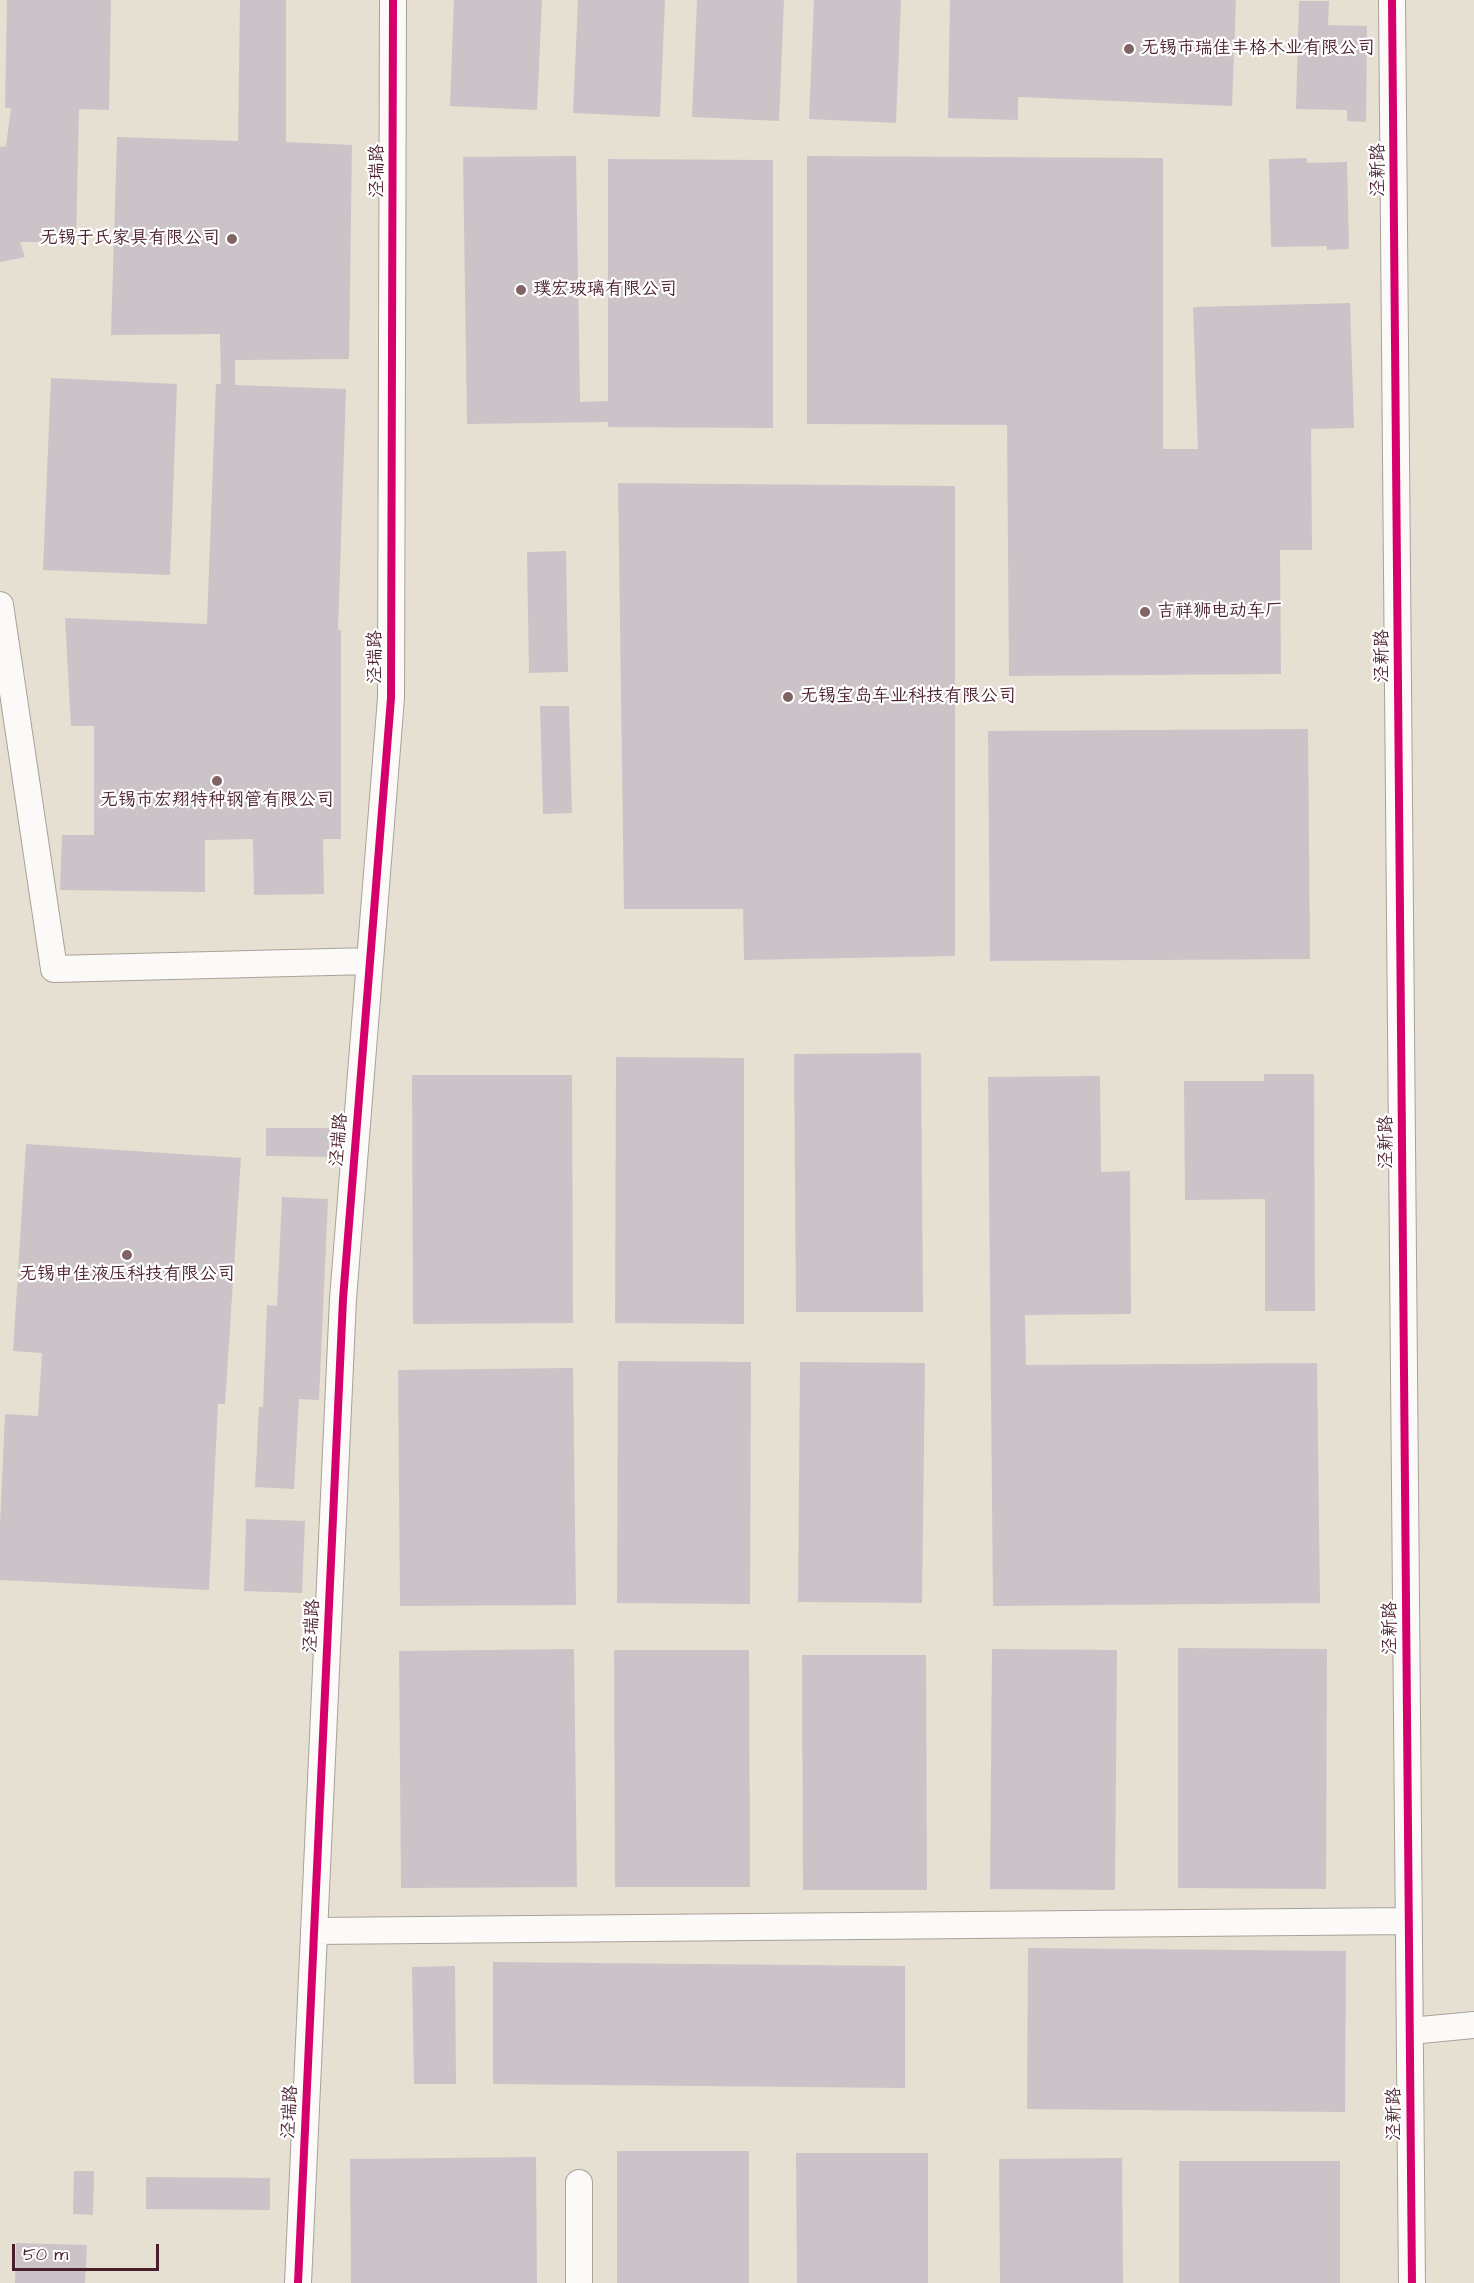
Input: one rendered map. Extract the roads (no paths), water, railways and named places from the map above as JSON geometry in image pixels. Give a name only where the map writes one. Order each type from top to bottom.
[{"type":"street","name":"泾瑞路","points":[[298,2283],[343,1299],[391,698],[393,0]]},
{"type":"street","name":"泾新路","points":[[1392,0],[1412,2283]]},
{"type":"street","points":[[0,605],[5,671],[54,969],[370,961]]},
{"type":"street","points":[[314,1931],[1409,1921]]},
{"type":"street","points":[[1410,2031],[1474,2025]]},
{"type":"street","points":[[579,2182],[579,2283]]},
{"type":"place","name":"无锡市瑞佳丰格木业有限公司","points":[[1129,49]]},
{"type":"place","name":"无锡于氏家具有限公司","points":[[232,239]]},
{"type":"place","name":"璞宏玻璃有限公司","points":[[521,290]]},
{"type":"place","name":"吉祥狮电动车厂","points":[[1145,612]]},
{"type":"place","name":"无锡宝岛车业科技有限公司","points":[[788,697]]},
{"type":"place","name":"无锡市宏翔特种钢管有限公司","points":[[217,781]]},
{"type":"place","name":"无锡申佳液压科技有限公司","points":[[127,1255]]}]
